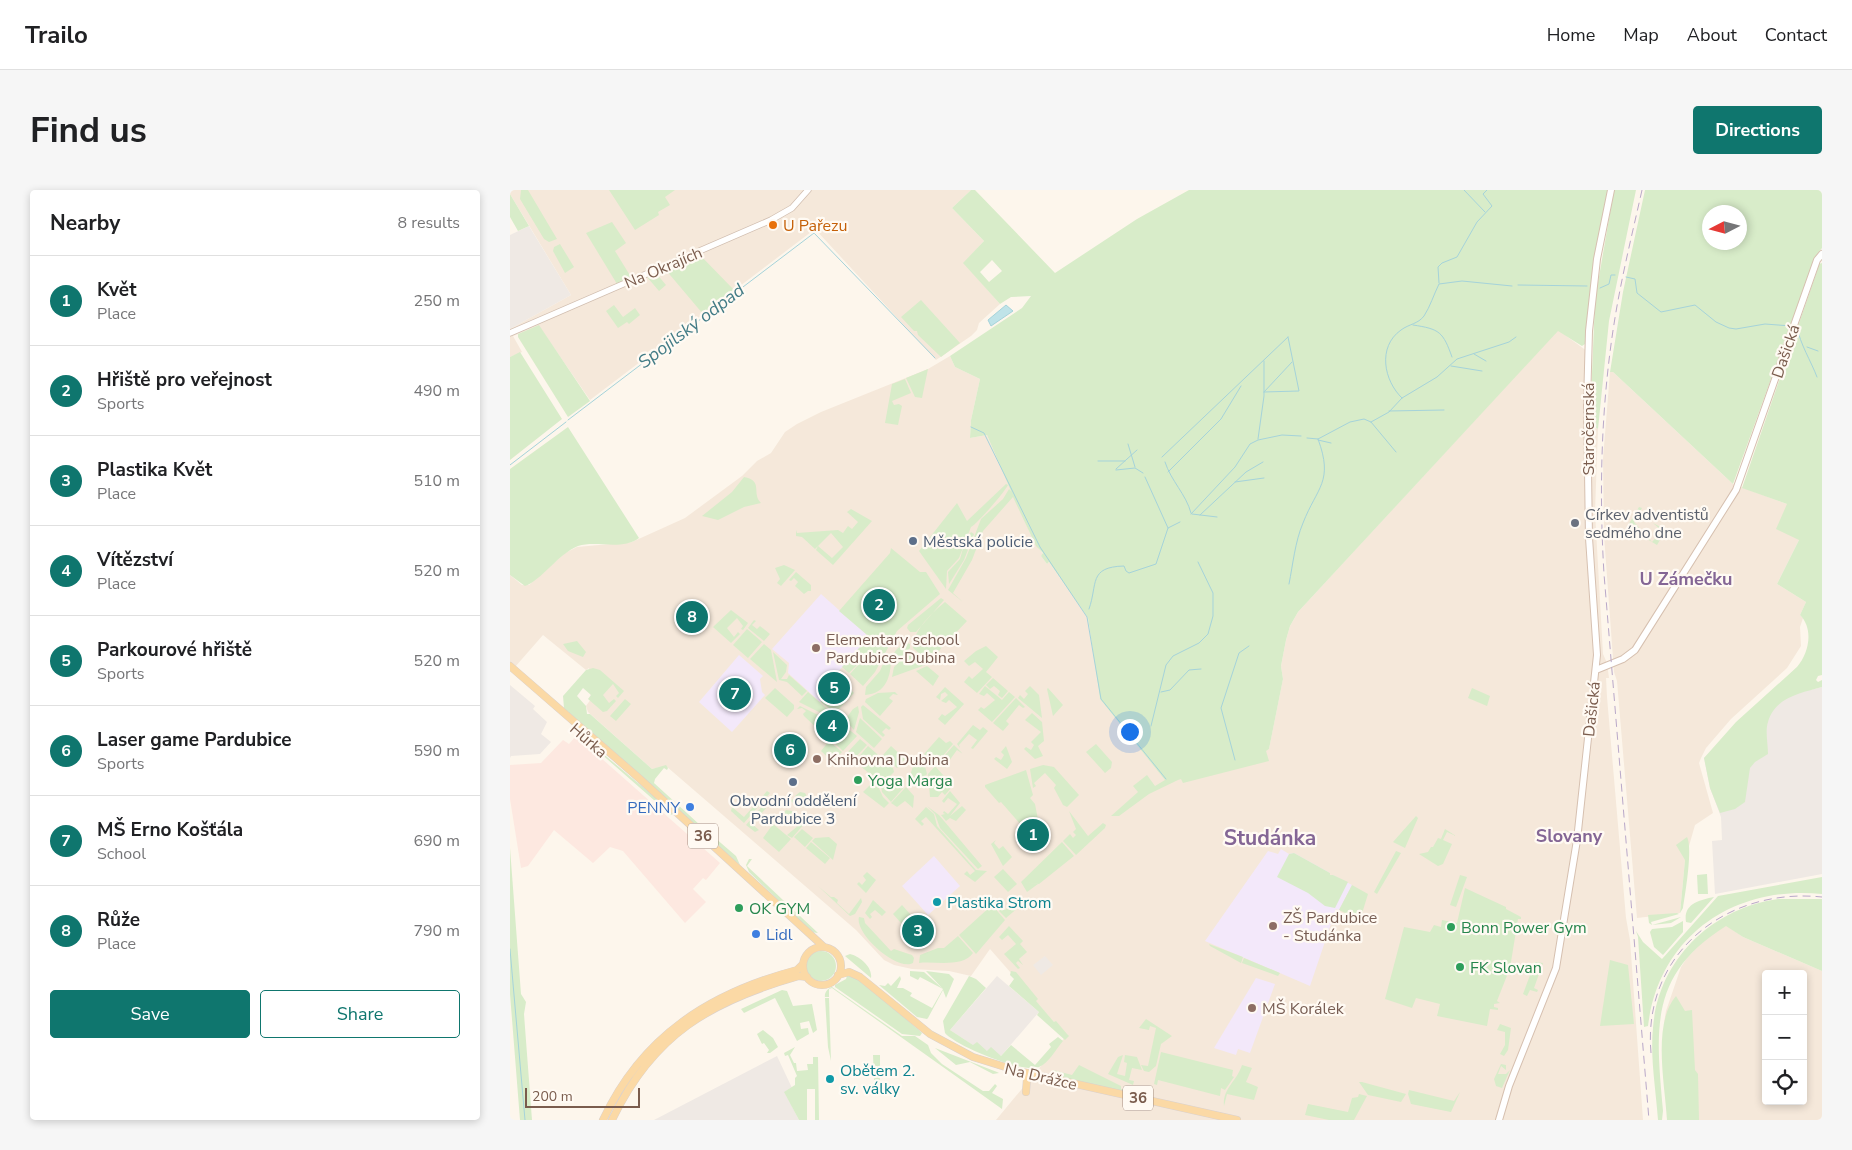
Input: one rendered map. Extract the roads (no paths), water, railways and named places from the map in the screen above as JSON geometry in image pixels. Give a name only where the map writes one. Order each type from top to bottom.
[{"type":"main road","name":"Staročernská","points":[[1596,670],[1596,637],[1589,533],[1588,354],[1591,300],[1611,190]]},
{"type":"main road","name":"Dašická","points":[[1499,1120],[1506,1094],[1546,999],[1558,960],[1577,840],[1596,670],[1623,660],[1635,650],[1732,496],[1822,254]]},
{"type":"main road","name":"Hůrka","points":[[510,666],[656,794],[824,947]]},
{"type":"main road","name":"Hůrka","points":[[781,907],[810,939],[810,951]]},
{"type":"main road","points":[[603,1120],[635,1067],[657,1043],[682,1021],[732,991],[797,970],[803,964],[810,951],[824,947]]},
{"type":"main road","name":"36","points":[[824,947],[834,952],[840,962]]},
{"type":"main road","points":[[612,1120],[642,1070],[663,1045],[686,1025],[737,996],[799,976],[806,977],[814,983],[823,984],[832,981],[838,974],[840,962]]},
{"type":"main road","name":"Na Drážce","points":[[840,962],[855,970],[899,1011],[940,1041],[973,1056],[1018,1071],[1237,1120]]},
{"type":"main road","points":[[803,964],[806,977]]},
{"type":"main road","name":"Na Drážce","points":[[838,974],[850,972],[867,983]]},
{"type":"main road","points":[[1018,1071],[1027,1078],[1026,1092]]},
{"type":"street","name":"Na Okrajích","points":[[510,333],[771,220],[794,207],[808,190]]},
{"type":"water","points":[[1006,305],[1013,311],[991,326],[988,320]]},
{"type":"waterway","points":[[1464,190],[1485,212]]},
{"type":"waterway","points":[[1439,283],[1438,267],[1442,263],[1457,257],[1477,222],[1492,206],[1483,194],[1487,190]]},
{"type":"waterway","name":"Spojilský odpad","points":[[568,420],[814,233],[935,358]]},
{"type":"waterway","points":[[1600,288],[1609,284],[1611,275],[1615,275]]},
{"type":"waterway","points":[[1626,277],[1635,279],[1637,293],[1661,312],[1695,305],[1716,322],[1729,328],[1736,329],[1765,324],[1791,326]]},
{"type":"waterway","points":[[1402,398],[1391,383],[1387,373],[1386,355],[1388,345],[1401,330],[1419,321],[1424,316],[1439,284],[1462,281],[1512,286]]},
{"type":"waterway","points":[[1518,285],[1587,286]]},
{"type":"waterway","points":[[1413,325],[1429,328],[1439,333],[1446,342],[1452,357]]},
{"type":"waterway","points":[[1797,327],[1817,377]]},
{"type":"waterway","points":[[1264,392],[1299,391],[1288,337]]},
{"type":"waterway","points":[[1162,457],[1288,337]]},
{"type":"waterway","points":[[1371,422],[1389,412],[1402,398],[1437,377],[1457,359],[1509,342],[1516,337]]},
{"type":"waterway","points":[[1807,347],[1818,351]]},
{"type":"waterway","points":[[1474,354],[1486,361]]},
{"type":"waterway","points":[[1258,439],[1264,396],[1264,361]]},
{"type":"waterway","points":[[1264,392],[1292,362]]},
{"type":"waterway","points":[[1451,366],[1482,371]]},
{"type":"waterway","points":[[1168,472],[1221,419],[1241,386]]},
{"type":"waterway","points":[[1389,411],[1444,410]]},
{"type":"waterway","points":[[1307,438],[1318,439],[1350,422],[1364,419],[1371,422],[1396,452]]},
{"type":"waterway","name":"Spojilský odpad","points":[[510,465],[566,422]]},
{"type":"waterway","points":[[971,427],[984,433],[1040,547],[1087,617],[1101,699],[1166,779]]},
{"type":"waterway","points":[[1191,514],[1235,467],[1250,444],[1258,440],[1282,435],[1301,436]]},
{"type":"waterway","points":[[1289,584],[1300,530],[1322,484],[1324,475],[1323,453],[1318,439]]},
{"type":"waterway","points":[[1318,440],[1331,443]]},
{"type":"waterway","points":[[1128,444],[1135,467]]},
{"type":"waterway","points":[[1116,469],[1137,450]]},
{"type":"waterway","points":[[1098,461],[1125,461]]},
{"type":"waterway","points":[[1165,462],[1191,513]]},
{"type":"waterway","points":[[1200,515],[1246,472],[1263,462]]},
{"type":"waterway","points":[[1116,470],[1135,468],[1143,473]]},
{"type":"waterway","points":[[1145,477],[1168,528]]},
{"type":"waterway","points":[[1235,482],[1264,478]]},
{"type":"waterway","points":[[1192,514],[1217,517]]},
{"type":"waterway","points":[[1089,609],[1096,578],[1099,573],[1113,567],[1124,566],[1129,573],[1156,564],[1168,528],[1180,522]]},
{"type":"waterway","points":[[1151,726],[1166,665],[1173,656],[1199,643],[1208,634],[1213,616],[1213,593],[1198,562]]},
{"type":"waterway","points":[[1235,760],[1221,708],[1239,653],[1249,646]]},
{"type":"waterway","points":[[1161,692],[1170,690],[1189,670],[1201,669]]},
{"type":"waterway","name":"Spojilský odpad","points":[[510,949],[525,1120]]},
{"type":"railway","points":[[1642,190],[1620,290],[1606,386],[1602,449],[1602,512],[1604,574],[1649,1120]]},
{"type":"railway","points":[[1651,1053],[1652,1017],[1661,985],[1676,957],[1698,934],[1724,916],[1754,903],[1787,897],[1822,897]]},
{"type":"place","name":"U Pařezu","points":[[773,225]]},
{"type":"place","name":"Církev adventistů sedmého dne","points":[[1575,523]]},
{"type":"place","name":"Městská policie","points":[[913,541]]},
{"type":"place","name":"Hřiště pro veřejnost","points":[[879,605]]},
{"type":"place","name":"Růže","points":[[692,617]]},
{"type":"place","name":"Elementary school Pardubice-Dubina","points":[[816,648]]},
{"type":"place","name":"Parkourové hřiště","points":[[834,688]]},
{"type":"place","name":"MŠ Erno Košťála","points":[[735,694]]},
{"type":"place","name":"Vítězství","points":[[832,726]]},
{"type":"place","name":"Laser game Pardubice","points":[[790,750]]},
{"type":"place","name":"Knihovna Dubina","points":[[817,759]]},
{"type":"place","name":"Yoga Marga","points":[[858,780]]},
{"type":"place","name":"Obvodní oddělení Pardubice 3","points":[[793,782]]},
{"type":"place","name":"PENNY","points":[[690,807]]},
{"type":"place","name":"Květ","points":[[1033,835]]},
{"type":"place","name":"Plastika Strom","points":[[937,902]]},
{"type":"place","name":"OK GYM","points":[[739,908]]},
{"type":"place","name":"ZŠ Pardubice - Studánka","points":[[1273,926]]},
{"type":"place","name":"Bonn Power Gym","points":[[1451,927]]},
{"type":"place","name":"Plastika Květ","points":[[918,931]]},
{"type":"place","name":"Lidl","points":[[756,934]]},
{"type":"place","name":"FK Slovan","points":[[1460,967]]},
{"type":"place","name":"MŠ Korálek","points":[[1252,1008]]},
{"type":"place","name":"Obětem 2. sv. války","points":[[830,1079]]},
{"type":"district","name":"U Zámečku","points":[[1686,579]]},
{"type":"district","name":"Slovany","points":[[1569,836]]},
{"type":"district","name":"Studánka","points":[[1270,838]]}]
